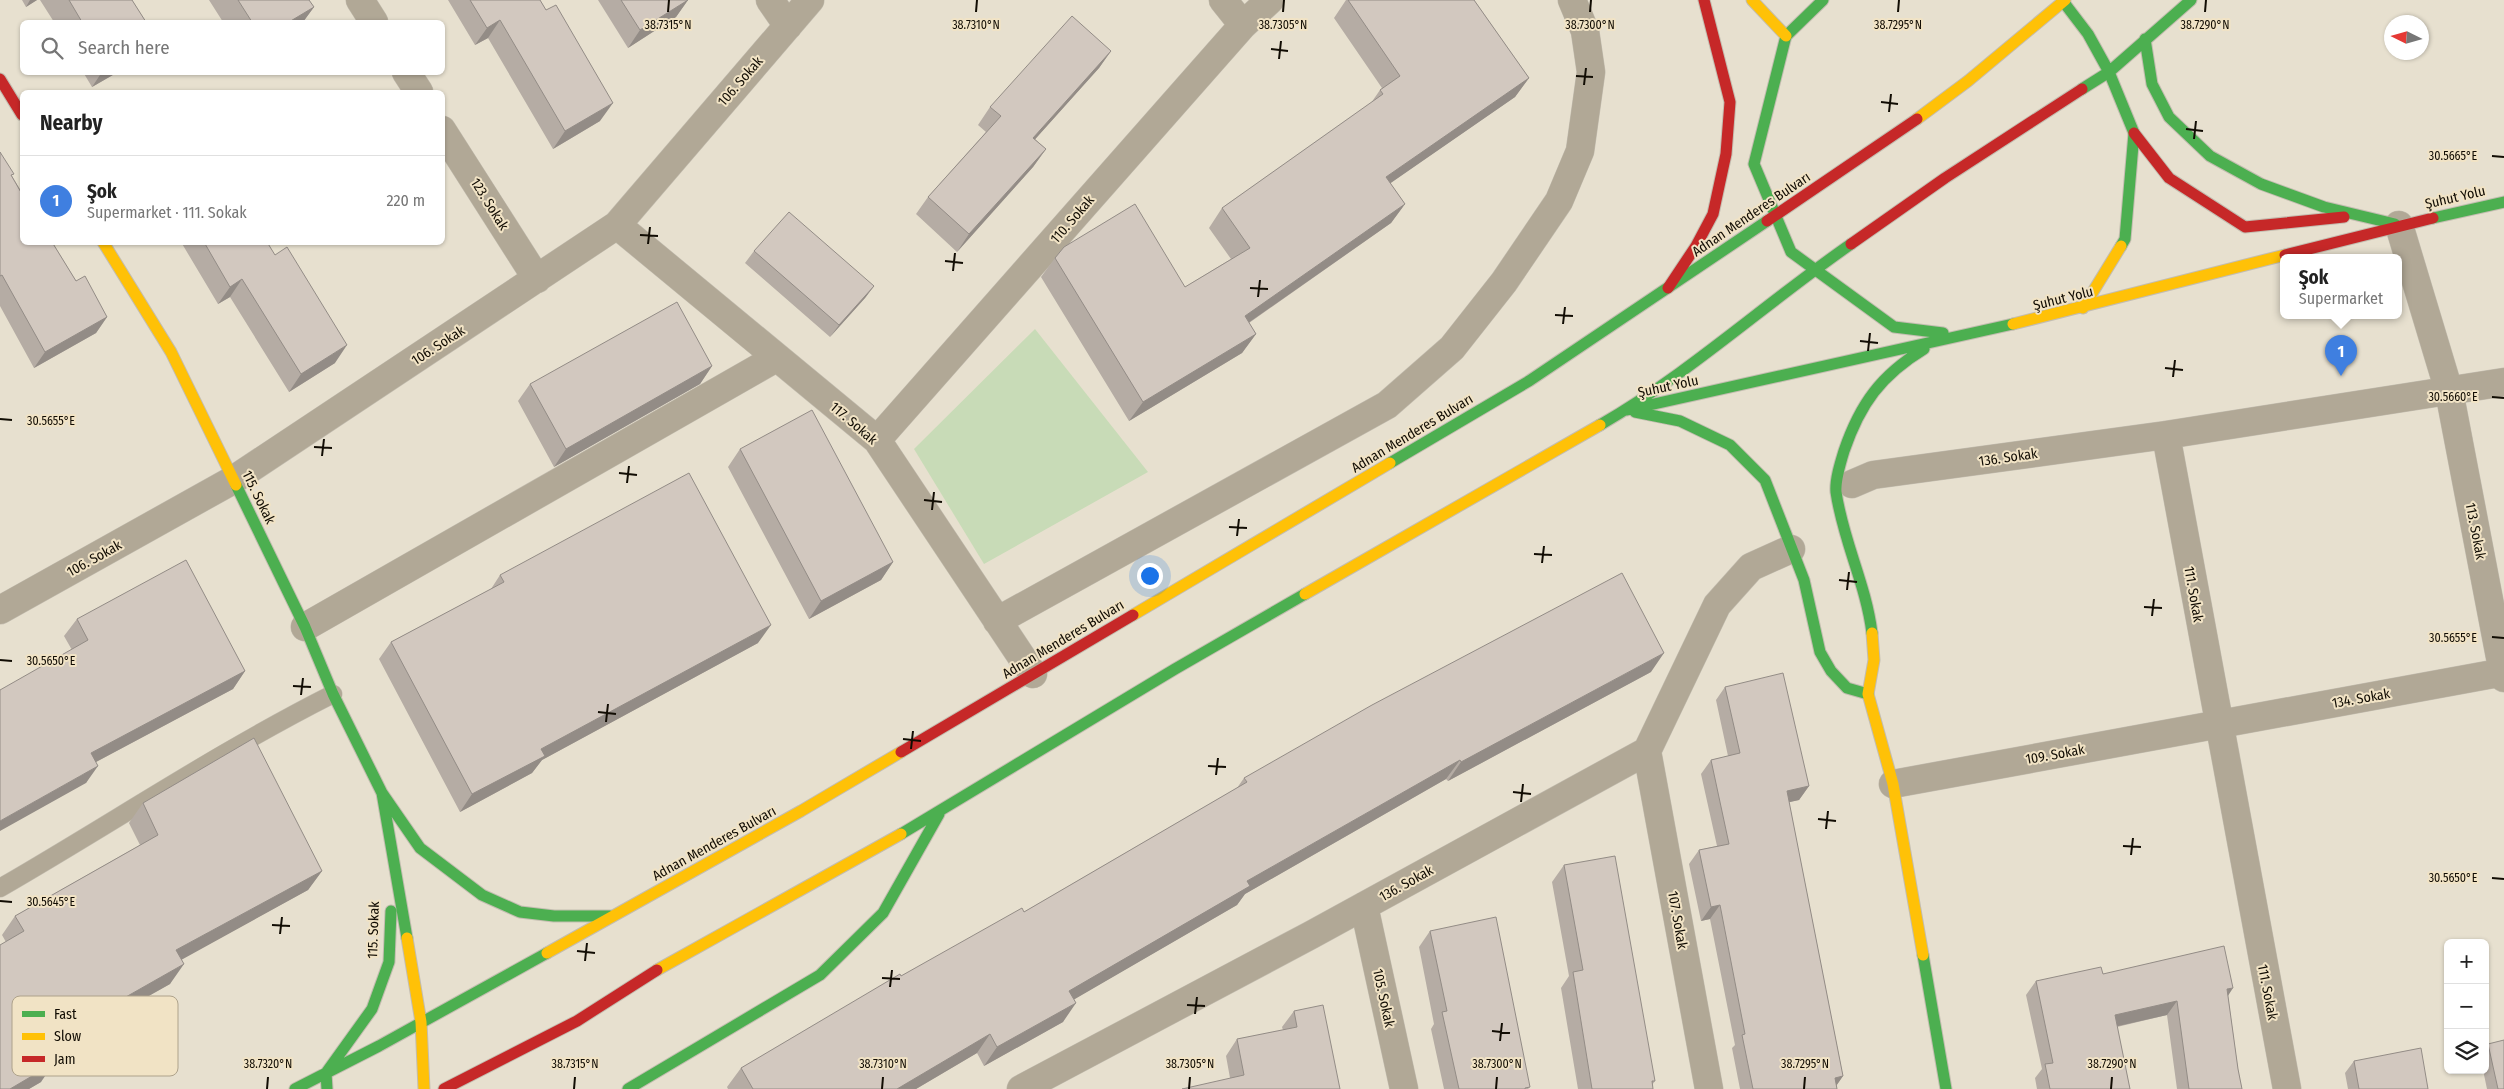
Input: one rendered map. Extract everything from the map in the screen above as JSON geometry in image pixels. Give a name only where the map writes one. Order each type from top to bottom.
[{"type":"main road","points":[[1668,288],[1696,246],[1713,214],[1726,154],[1730,102],[1704,0]]},
{"type":"main road","points":[[1752,0],[1786,36]]},
{"type":"main road","points":[[1823,0],[1786,36],[1754,164],[1775,216],[1791,252],[1816,268],[1894,327],[1967,335]]},
{"type":"main road","points":[[2064,0],[2088,34],[2110,72],[2134,133],[2169,178],[2245,227],[2358,215]]},
{"type":"main road","name":"Adnan Menderes Bulvarı","points":[[295,1089],[422,1022],[801,812],[1529,381],[1900,133],[1968,81],[2064,0]]},
{"type":"main road","points":[[444,1089],[577,1021],[664,966],[940,813],[1175,669],[1626,410],[1673,379],[1816,268],[1945,178],[2110,72],[2191,0]]},
{"type":"main road","points":[[2145,39],[2152,84],[2169,116],[2210,156],[2261,184],[2324,207],[2399,225]]},
{"type":"main road","points":[[0,79],[20,112]]},
{"type":"main road","points":[[2083,308],[2125,239],[2134,133]]},
{"type":"main road","name":"Şuhut Yolu","points":[[2289,254],[2399,225],[2504,202]]},
{"type":"main road","name":"115. Sokak","points":[[105,245],[172,352],[305,627],[333,694],[382,793]]},
{"type":"main road","name":"Şuhut Yolu","points":[[1626,410],[2083,308],[2280,256]]},
{"type":"main road","points":[[1937,341],[1909,358],[1877,386],[1854,422],[1840,465],[1836,490],[1845,536],[1867,602],[1874,660],[1868,694],[1893,784],[1946,1089]]},
{"type":"main road","points":[[1626,410],[1680,421],[1730,445],[1765,480],[1804,580],[1820,652],[1831,671],[1847,688],[1868,694]]},
{"type":"main road","name":"115. Sokak","points":[[326,1073],[372,1009],[389,962],[391,910],[386,859],[376,814],[372,773]]},
{"type":"main road","points":[[382,793],[420,848],[482,895],[520,912],[554,916],[614,916]]},
{"type":"main road","points":[[382,793],[422,1022],[424,1089]]},
{"type":"main road","points":[[628,1089],[820,975],[883,914],[940,813]]},
{"type":"main road","points":[[326,1073],[328,1089]]},
{"type":"street","points":[[360,0],[373,20]]},
{"type":"street","points":[[770,0],[788,26]]},
{"type":"street","name":"106. Sokak","points":[[0,610],[234,480],[617,225],[810,0]]},
{"type":"street","points":[[1223,0],[1242,25]]},
{"type":"street","name":"110. Sokak","points":[[877,440],[1242,25],[1270,0]]},
{"type":"street","points":[[997,621],[1387,405],[1452,348],[1504,282],[1558,201],[1580,151],[1591,72],[1585,31],[1572,0]]},
{"type":"street","points":[[408,75],[418,90]]},
{"type":"street","name":"123. Sokak","points":[[445,135],[537,279]]},
{"type":"street","name":"117. Sokak","points":[[617,225],[877,440],[1033,674]]},
{"type":"street","name":"113. Sokak","points":[[2399,225],[2449,391],[2504,674]]},
{"type":"street","points":[[305,627],[776,358]]},
{"type":"street","points":[[2166,435],[2504,382]]},
{"type":"street","name":"136. Sokak","points":[[1852,484],[1873,475],[2166,435]]},
{"type":"street","name":"111. Sokak","points":[[2166,435],[2287,1089]]},
{"type":"street","points":[[1647,751],[1717,605],[1751,567],[1791,548]]},
{"type":"street","name":"134. Sokak","points":[[2218,724],[2504,674]]},
{"type":"street","name":"109. Sokak","points":[[1893,784],[2218,724]]},
{"type":"street","name":"136. Sokak","points":[[1034,1086],[1647,751]]},
{"type":"street","name":"107. Sokak","points":[[1647,751],[1709,1089]]},
{"type":"street","name":"105. Sokak","points":[[1364,906],[1404,1089]]},
{"type":"lane","points":[[0,888],[85,839],[268,727],[333,694]]},
{"type":"green space","points":[[1035,329],[1148,472],[984,564],[914,449]]},
{"type":"building","points":[[69,0],[132,0],[145,20],[81,20]]},
{"type":"building","points":[[238,0],[309,0],[314,7],[292,20],[251,20]]},
{"type":"building","points":[[470,0],[540,0],[546,10],[556,5],[613,103],[565,131],[500,20],[487,28]]},
{"type":"building","points":[[621,0],[688,0],[640,30]]},
{"type":"building","points":[[1348,0],[1474,0],[1529,78],[1386,177],[1405,204],[1245,316],[1256,334],[1143,402],[1055,258],[1064,247],[1135,204],[1185,287],[1250,248],[1222,208],[1383,94],[1380,90],[1400,76]]},
{"type":"building","points":[[1072,16],[1111,51],[1033,138],[1046,149],[969,234],[928,197],[1001,116],[990,107]]},
{"type":"building","points":[[0,152],[14,174],[11,175],[20,191],[20,245],[54,245],[76,281],[85,276],[107,317],[45,352],[2,275],[0,276]]},
{"type":"building","points":[[789,212],[874,286],[839,325],[754,251]]},
{"type":"building","points":[[206,245],[269,245],[275,255],[287,247],[347,345],[301,374],[242,279],[230,287]]},
{"type":"building","points":[[677,302],[712,366],[566,449],[530,384]]},
{"type":"building","points":[[812,410],[893,562],[821,601],[740,449]]},
{"type":"building","points":[[689,473],[771,625],[541,749],[545,756],[472,794],[391,642],[504,582],[500,575]]},
{"type":"building","points":[[186,560],[245,671],[91,753],[98,766],[0,821],[0,690],[88,640],[77,619]]},
{"type":"building","points":[[1622,573],[1664,653],[1461,762],[1460,760],[1247,881],[1250,886],[1069,991],[1076,1003],[997,1047],[990,1034],[897,1089],[753,1089],[741,1068],[900,974],[901,976],[1022,908],[1024,912],[1247,782],[1244,778],[1372,705]]},
{"type":"building","points":[[1783,673],[1809,786],[1787,791],[1843,1076],[1835,1078],[1837,1089],[1753,1089],[1742,1035],[1745,1034],[1720,905],[1711,907],[1699,850],[1729,844],[1711,760],[1740,753],[1725,687]]},
{"type":"building","points":[[254,738],[322,871],[176,950],[184,964],[128,996],[12,996],[12,1076],[32,1076],[10,1089],[0,1089],[0,945],[24,931],[15,916],[158,835],[143,803]]},
{"type":"building","points":[[1615,856],[1655,1081],[1652,1081],[1653,1089],[1592,1089],[1573,972],[1583,970],[1564,865]]},
{"type":"building","points":[[1496,917],[1530,1087],[1525,1089],[1459,1089],[1442,1012],[1447,1011],[1430,931]]},
{"type":"building","points":[[2224,946],[2233,988],[2227,989],[2242,1089],[2189,1089],[2177,1001],[2115,1015],[2130,1089],[2050,1089],[2045,1064],[2053,1063],[2036,981],[2101,967],[2103,974]]},
{"type":"building","points":[[1323,1005],[1340,1089],[1182,1089],[1244,1075],[1237,1039],[1297,1027],[1294,1011]]},
{"type":"building","points":[[2504,1040],[2504,1089],[2498,1089],[2489,1044]]},
{"type":"building","points":[[2421,1048],[2428,1089],[2359,1089],[2354,1061]]},
{"type":"traffic: fast","points":[[1823,0],[1786,36],[1754,164],[1791,252],[1894,327],[1943,333]]},
{"type":"traffic: fast","points":[[2062,0],[2088,34],[2109,72],[2134,133],[2125,239],[2121,246]]},
{"type":"traffic: fast","points":[[2082,89],[2109,72],[2191,0]]},
{"type":"traffic: fast","points":[[2145,39],[2152,84],[2169,117],[2210,156],[2261,184],[2324,207],[2395,224]]},
{"type":"traffic: fast","points":[[2433,218],[2504,202]]},
{"type":"traffic: fast","points":[[1390,463],[1529,381],[1767,221]]},
{"type":"traffic: fast","points":[[1600,425],[1633,405],[1697,360],[1851,244]]},
{"type":"traffic: fast","points":[[1627,410],[2013,324]]},
{"type":"traffic: fast","points":[[1872,633],[1865,597],[1839,510],[1836,492],[1837,477],[1850,434],[1865,405],[1884,380],[1924,349]]},
{"type":"traffic: fast","points":[[1635,412],[1680,421],[1730,445],[1765,480],[1804,580],[1820,652],[1831,671],[1847,688],[1868,694]]},
{"type":"traffic: fast","points":[[236,485],[305,627],[333,694],[382,793],[407,938]]},
{"type":"traffic: fast","points":[[901,834],[1175,669],[1305,594]]},
{"type":"traffic: fast","points":[[382,793],[420,848],[482,895],[520,912],[554,916],[610,916]]},
{"type":"traffic: fast","points":[[628,1089],[820,975],[883,913],[939,814]]},
{"type":"traffic: fast","points":[[327,1089],[326,1073],[372,1009],[389,962],[391,911]]},
{"type":"traffic: fast","points":[[295,1089],[379,1046],[547,953]]},
{"type":"traffic: fast","points":[[1923,955],[1946,1089]]},
{"type":"traffic: slow","points":[[1752,0],[1786,36]]},
{"type":"traffic: slow","points":[[1917,119],[1968,81],[2065,0]]},
{"type":"traffic: slow","points":[[105,245],[171,352],[236,485]]},
{"type":"traffic: slow","points":[[2083,308],[2121,246]]},
{"type":"traffic: slow","points":[[2013,324],[2280,256]]},
{"type":"traffic: slow","points":[[1305,594],[1600,425]]},
{"type":"traffic: slow","points":[[1133,615],[1390,463]]},
{"type":"traffic: slow","points":[[1872,633],[1874,660],[1868,694],[1893,784],[1923,955]]},
{"type":"traffic: slow","points":[[547,953],[801,811],[901,752]]},
{"type":"traffic: slow","points":[[657,970],[901,834]]},
{"type":"traffic: slow","points":[[407,938],[421,1022],[424,1089]]},
{"type":"traffic: jam","points":[[1668,288],[1696,246],[1713,214],[1726,154],[1730,102],[1704,0]]},
{"type":"traffic: jam","points":[[0,79],[20,112]]},
{"type":"traffic: jam","points":[[1851,244],[1945,178],[2082,89]]},
{"type":"traffic: jam","points":[[1767,221],[1917,119]]},
{"type":"traffic: jam","points":[[2134,133],[2169,178],[2245,227],[2344,217]]},
{"type":"traffic: jam","points":[[2289,254],[2433,218]]},
{"type":"traffic: jam","points":[[901,752],[1133,615]]},
{"type":"traffic: jam","points":[[444,1089],[577,1021],[657,970]]},
{"type":"place","name":"Şok","points":[[2341,376]]}]
